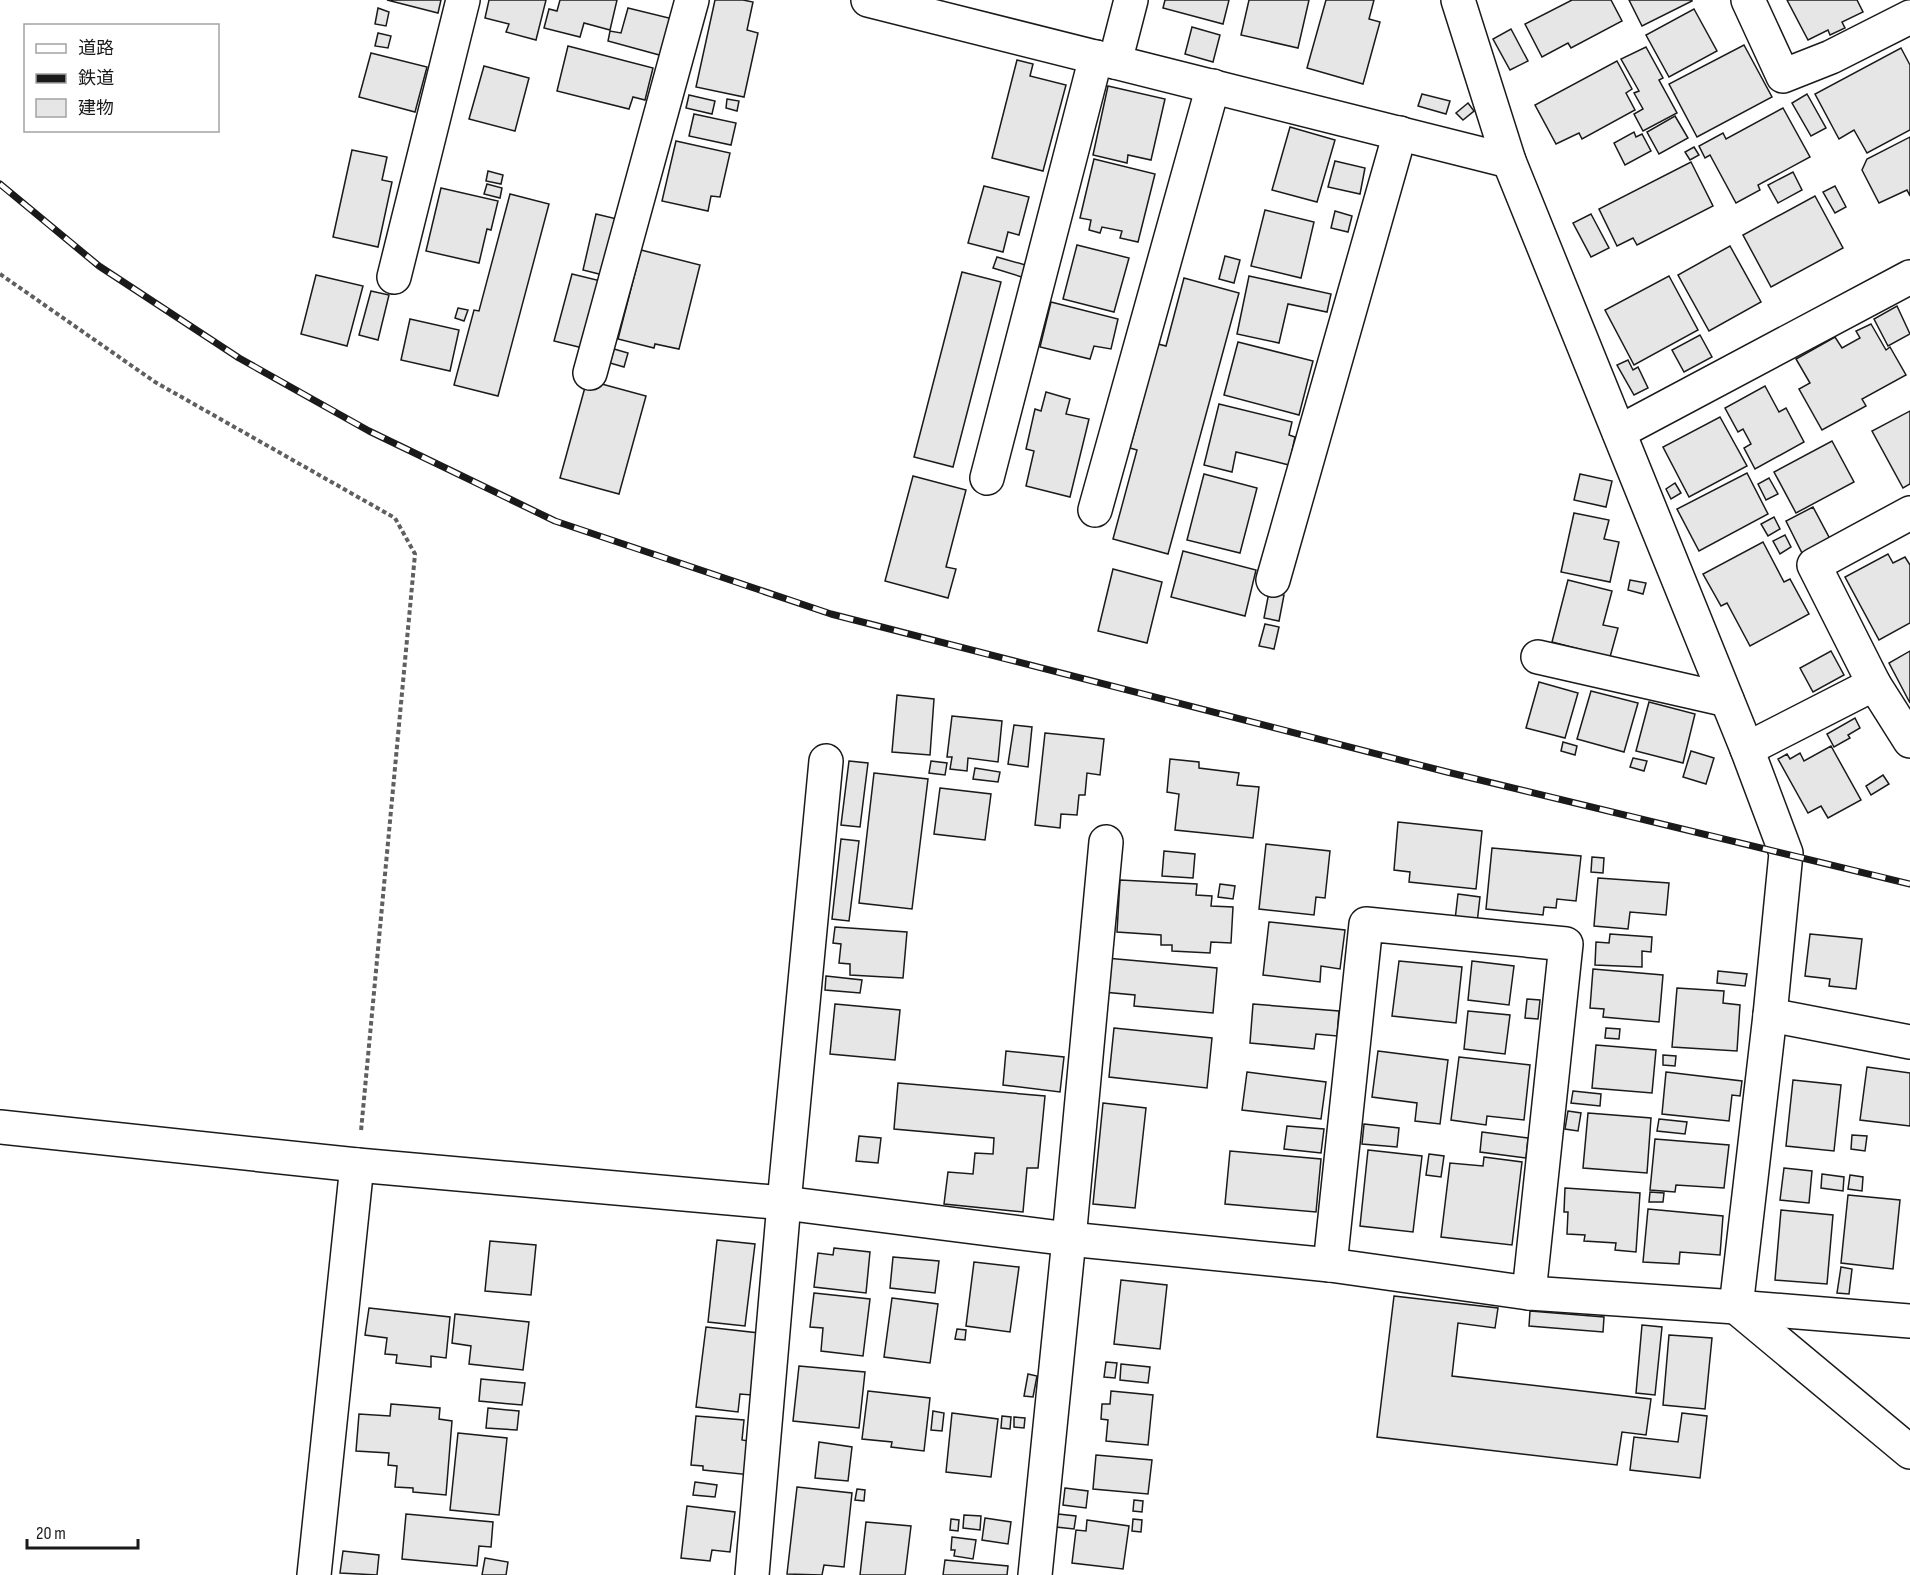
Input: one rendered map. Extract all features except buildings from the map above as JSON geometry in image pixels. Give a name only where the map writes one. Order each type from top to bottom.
[{"type":"street","points":[[394,277],[464,0]]},
{"type":"street","points":[[590,373],[692,0]]},
{"type":"street","points":[[868,0],[1509,161]]},
{"type":"street","points":[[987,478],[1106,60],[1131,0]]},
{"type":"street","points":[[1458,0],[1509,161],[1748,749],[1786,853],[1770,1015],[1736,1307]]},
{"type":"street","points":[[1748,0],[1783,76],[1831,57],[1910,17]]},
{"type":"street","points":[[1095,510],[1213,86]]},
{"type":"street","points":[[1273,580],[1400,133]]},
{"type":"street","points":[[1619,432],[1910,277]]},
{"type":"street","points":[[1910,513],[1814,565],[1874,684],[1910,741]]},
{"type":"street","points":[[1538,657],[1727,700]]},
{"type":"street","points":[[1748,749],[1874,684]]},
{"type":"street","points":[[752,1575],[784,1203],[826,761]]},
{"type":"street","points":[[1035,1575],[1106,842]]},
{"type":"street","points":[[1330,1265],[1366,924],[1566,944],[1529,1293]]},
{"type":"street","points":[[1770,1015],[1910,1042]]},
{"type":"street","points":[[0,1127],[357,1165],[784,1203],[1069,1239],[1330,1265],[1529,1293],[1910,1321]]},
{"type":"street","points":[[314,1575],[357,1165]]},
{"type":"street","points":[[1736,1307],[1910,1452]]},
{"type":"path","points":[[0,274],[154,381],[395,518],[415,554],[357,1165]]},
{"type":"railway","points":[[0,184],[99,266],[239,358],[369,431],[555,521],[831,614],[1447,772],[1910,884]]}]
